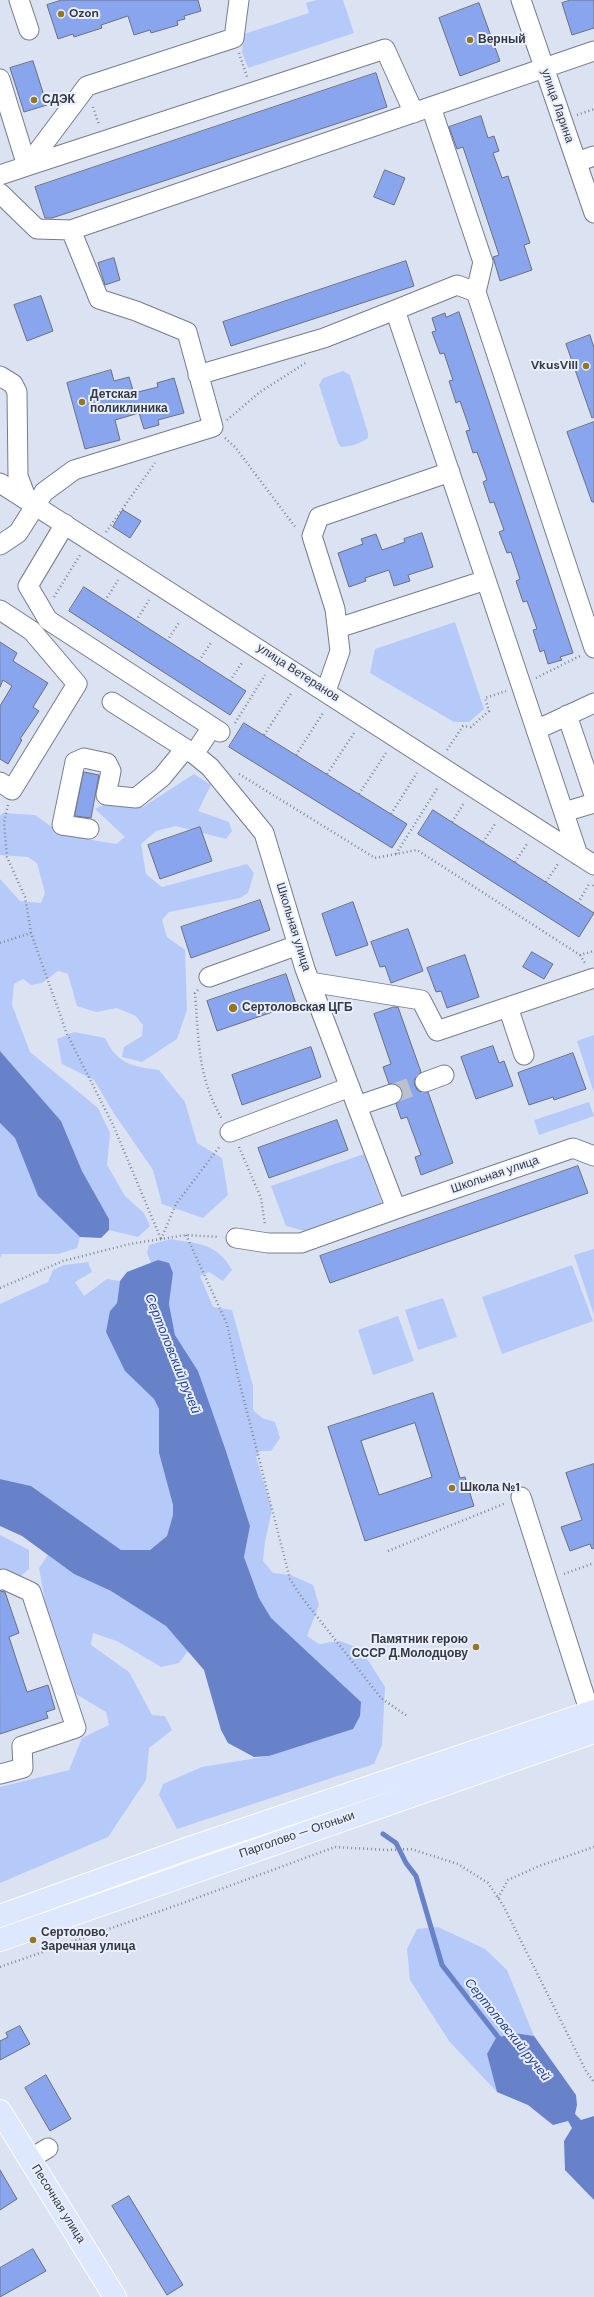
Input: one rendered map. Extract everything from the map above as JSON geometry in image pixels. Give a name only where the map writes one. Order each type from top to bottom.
[{"type":"main road","name":"Парголово — Огоньки","points":[[0,1916],[189,1848],[593,1719]]},
{"type":"main road","name":"Парголово — Огоньки","points":[[0,1940],[593,1719]]},
{"type":"main road","name":"Песочная улица","points":[[0,2111],[39,2153],[115,2297]]},
{"type":"street","points":[[19,0],[28,30]]},
{"type":"street","points":[[28,166],[87,86],[234,38],[239,0]]},
{"type":"street","name":"улица Ларина","points":[[521,0],[544,68],[585,159],[594,213]]},
{"type":"street","points":[[0,175],[385,49],[422,110],[483,262],[476,292],[587,652]]},
{"type":"street","points":[[0,194],[37,229],[71,230],[594,51]]},
{"type":"street","points":[[0,79],[28,166]]},
{"type":"street","points":[[0,545],[18,533],[31,502],[74,470],[213,427],[187,332],[136,311],[99,299],[71,230]]},
{"type":"street","points":[[198,375],[324,338],[457,285],[476,292]]},
{"type":"street","points":[[395,310],[486,580],[529,682],[536,730],[578,855]]},
{"type":"street","points":[[0,376],[12,384],[17,392],[18,476],[31,502]]},
{"type":"street","points":[[326,691],[340,651],[335,609],[312,536],[319,517],[450,472]]},
{"type":"street","name":"улица Ветеранов","points":[[0,483],[326,691],[594,865]]},
{"type":"street","points":[[65,524],[28,586],[48,620],[216,729],[136,798],[106,795],[111,772],[107,763],[84,758],[75,762],[62,825],[89,829]]},
{"type":"street","points":[[338,628],[486,580]]},
{"type":"street","points":[[0,610],[32,631],[77,684],[6,786]]},
{"type":"street","name":"Школьная улица","points":[[112,702],[190,752],[210,767],[264,833],[310,982],[396,1209]]},
{"type":"street","points":[[536,730],[594,703]]},
{"type":"street","points":[[567,715],[594,795]]},
{"type":"street","points":[[564,812],[594,803]]},
{"type":"street","points":[[209,977],[298,945]]},
{"type":"street","points":[[310,982],[421,1000],[436,1031],[594,978]]},
{"type":"street","points":[[508,1007],[524,1055]]},
{"type":"street","points":[[425,1082],[444,1075]]},
{"type":"street","points":[[230,1132],[350,1087]]},
{"type":"street","points":[[358,1106],[392,1094]]},
{"type":"street","name":"Школьная улица","points":[[236,1238],[268,1243],[301,1243],[573,1148],[594,1156]]},
{"type":"street","points":[[521,1496],[593,1719]]},
{"type":"street","points":[[0,1580],[3,1579],[31,1592],[76,1728],[22,1746],[23,1768],[0,1774]]},
{"type":"path","points":[[234,38],[252,92]]},
{"type":"path","points":[[87,86],[104,140]]},
{"type":"path","points":[[576,115],[594,109]]},
{"type":"path","points":[[312,536],[296,528],[235,447],[213,427],[232,417],[260,392],[314,358],[324,338]]},
{"type":"path","points":[[106,533],[156,462],[156,445]]},
{"type":"path","points":[[44,613],[81,555]]},
{"type":"path","points":[[105,601],[118,580]]},
{"type":"path","points":[[136,621],[149,600]]},
{"type":"path","points":[[168,641],[180,621]]},
{"type":"path","points":[[199,661],[212,641]]},
{"type":"path","points":[[438,764],[462,726],[471,727],[489,711],[485,698],[529,682],[587,652]]},
{"type":"path","points":[[230,681],[243,661]]},
{"type":"path","points":[[216,729],[231,729],[265,675]]},
{"type":"path","points":[[264,735],[292,692]]},
{"type":"path","points":[[296,755],[323,712]]},
{"type":"path","points":[[327,774],[354,733]]},
{"type":"path","points":[[359,794],[386,753]]},
{"type":"path","points":[[238,773],[375,858],[417,850],[580,955],[594,951]]},
{"type":"path","points":[[390,814],[417,773]]},
{"type":"path","points":[[6,786],[4,822],[8,857],[25,897],[32,933],[67,1034],[113,1125],[160,1239]]},
{"type":"path","points":[[396,854],[438,787]]},
{"type":"path","points":[[452,822],[464,803]]},
{"type":"path","points":[[483,842],[495,824]]},
{"type":"path","points":[[515,862],[527,844]]},
{"type":"path","points":[[546,882],[558,864]]},
{"type":"path","points":[[578,903],[589,884]]},
{"type":"path","points":[[0,943],[32,933]]},
{"type":"path","points":[[209,977],[195,993],[202,1072],[210,1098],[243,1155],[261,1198],[268,1243]]},
{"type":"path","points":[[160,1239],[176,1204],[230,1132]]},
{"type":"path","points":[[186,1235],[227,1324],[238,1377],[290,1579],[300,1595],[381,1698],[407,1716]]},
{"type":"path","points":[[0,1288],[63,1261],[130,1244],[186,1235],[236,1238]]},
{"type":"path","points":[[388,1551],[521,1496]]},
{"type":"path","points":[[548,1579],[594,1563]]},
{"type":"path","points":[[0,1967],[183,1903],[335,1847],[388,1850],[411,1849],[458,1864],[488,1883],[498,1898],[586,2071],[594,2082]]},
{"type":"path","points":[[498,1898],[508,1880],[538,1866],[594,1847]]},
{"type":"shaded area","points":[[317,0],[343,0],[354,33],[248,68],[242,52],[244,34],[309,13],[306,3]]},
{"type":"shaded area","points":[[343,371],[350,375],[368,433],[368,438],[362,442],[341,447],[338,443],[319,385],[323,378]]},
{"type":"shaded area","points":[[455,622],[484,709],[469,722],[454,722],[370,673],[375,649]]},
{"type":"shaded area","points":[[194,774],[211,785],[198,811],[229,822],[232,831],[226,839],[176,826],[156,831],[141,844],[146,874],[162,887],[247,864],[254,873],[248,893],[240,898],[169,912],[162,920],[167,937],[185,950],[187,1010],[177,1039],[142,1062],[122,1057],[124,1047],[142,1036],[143,1025],[136,1016],[117,1008],[96,1012],[77,1006],[68,974],[58,971],[42,983],[31,985],[23,979],[14,984],[12,1005],[30,1052],[98,1108],[110,1133],[107,1165],[125,1196],[144,1213],[150,1226],[138,1237],[109,1230],[109,1219],[82,1171],[61,1121],[0,1051],[0,879],[20,901],[41,903],[45,893],[37,863],[28,857],[0,855],[0,816],[3,813],[35,815],[63,835],[116,844],[125,837],[95,809],[105,804],[143,807]]},
{"type":"shaded area","points":[[74,1032],[105,1038],[115,1054],[127,1063],[159,1070],[185,1102],[197,1143],[222,1158],[228,1195],[203,1218],[162,1204],[153,1170],[113,1112],[94,1080],[62,1064],[57,1039]]},
{"type":"shaded area","points":[[594,1035],[594,1093],[577,1041]]},
{"type":"shaded area","points":[[589,1102],[594,1116],[539,1135],[534,1120]]},
{"type":"shaded area","points":[[0,1123],[15,1138],[38,1196],[80,1237],[77,1248],[58,1254],[2,1254],[0,1258]]},
{"type":"shaded area","points":[[364,1154],[381,1201],[381,1205],[309,1232],[286,1226],[271,1186]]},
{"type":"shaded area","points":[[171,1239],[206,1246],[220,1254],[232,1270],[223,1281],[209,1272],[200,1276],[213,1307],[232,1310],[253,1386],[253,1410],[262,1418],[275,1422],[280,1438],[271,1451],[260,1451],[256,1457],[272,1509],[265,1542],[263,1561],[273,1573],[291,1575],[313,1585],[319,1605],[307,1636],[319,1644],[340,1641],[361,1649],[385,1687],[382,1745],[374,1764],[177,1829],[159,1795],[163,1784],[202,1767],[269,1756],[271,1618],[259,1598],[244,1557],[250,1526],[226,1451],[198,1371],[175,1335],[169,1304],[173,1273],[158,1260],[151,1263],[147,1253],[149,1245]]},
{"type":"shaded area","points":[[594,1249],[594,1315],[574,1255]]},
{"type":"shaded area","points":[[88,1262],[92,1272],[75,1282],[84,1296],[107,1279],[120,1281],[117,1303],[110,1311],[125,1371],[154,1399],[159,1409],[159,1453],[173,1505],[173,1516],[167,1536],[150,1550],[121,1550],[31,1486],[0,1479],[0,1304],[48,1282],[53,1270],[64,1265]]},
{"type":"shaded area","points":[[572,1265],[593,1321],[502,1354],[482,1297]]},
{"type":"shaded area","points":[[443,1298],[457,1337],[418,1350],[405,1310]]},
{"type":"shaded area","points":[[398,1316],[414,1361],[373,1375],[358,1330]]},
{"type":"shaded area","points":[[0,1535],[29,1550],[29,1569],[20,1577],[0,1576]]},
{"type":"shaded area","points":[[48,1555],[74,1574],[111,1591],[149,1614],[166,1626],[188,1651],[179,1663],[161,1667],[117,1641],[93,1633],[91,1645],[129,1672],[152,1715],[165,1716],[172,1730],[149,1748],[146,1780],[108,1837],[0,1883],[0,1787],[69,1770],[82,1738],[109,1725],[106,1712],[76,1694],[45,1601],[39,1568]]},
{"type":"shaded area","points":[[438,1927],[485,1949],[507,1970],[534,2036],[514,2033],[487,2054],[497,2092],[449,2041],[410,1980],[407,1949],[417,1929]]},
{"type":"water","points":[[0,1051],[61,1121],[82,1171],[109,1219],[109,1230],[101,1238],[80,1237],[38,1196],[15,1138],[0,1123]]},
{"type":"water","points":[[158,1260],[169,1263],[173,1273],[169,1304],[175,1335],[198,1371],[250,1526],[244,1557],[259,1598],[271,1618],[361,1702],[360,1716],[353,1729],[269,1756],[254,1757],[228,1743],[221,1730],[204,1670],[166,1626],[111,1591],[74,1574],[22,1536],[0,1526],[0,1479],[31,1486],[121,1550],[150,1550],[167,1536],[173,1515],[173,1505],[159,1453],[159,1409],[154,1399],[125,1371],[106,1332],[110,1311],[117,1303],[120,1281],[127,1272]]},
{"type":"water","points":[[514,2033],[534,2036],[576,2095],[577,2105],[575,2114],[581,2120],[594,2116],[594,2200],[565,2170],[564,2141],[572,2128],[568,2121],[553,2125],[528,2105],[497,2092],[487,2054],[496,2038]]},
{"type":"building","points":[[62,0],[198,0],[201,11],[184,16],[185,19],[177,21],[178,25],[151,33],[150,30],[134,35],[128,16],[101,25],[102,28],[74,37],[73,34],[58,39],[47,5]]},
{"type":"building","points":[[571,0],[594,0],[594,28],[572,35],[562,3]]},
{"type":"building","name":"Верный","points":[[479,3],[500,61],[460,76],[439,18]]},
{"type":"building","points":[[33,61],[47,105],[24,112],[10,68]]},
{"type":"building","points":[[376,73],[387,107],[52,218],[45,218],[35,187]]},
{"type":"building","points":[[481,116],[488,138],[494,136],[499,151],[493,153],[502,178],[508,176],[530,243],[524,245],[532,270],[500,281],[493,257],[499,255],[463,147],[457,149],[449,127]]},
{"type":"building","points":[[385,170],[405,178],[394,205],[374,197]]},
{"type":"building","points":[[114,258],[120,280],[105,285],[98,263]]},
{"type":"building","points":[[406,261],[414,286],[231,346],[223,322]]},
{"type":"building","points":[[41,296],[53,331],[27,341],[14,305]]},
{"type":"building","points":[[459,312],[573,653],[560,657],[562,660],[548,664],[544,650],[540,652],[533,630],[537,629],[527,601],[523,602],[516,581],[520,579],[511,552],[507,553],[499,532],[504,530],[494,502],[490,503],[483,482],[487,480],[477,452],[473,453],[466,431],[470,430],[460,401],[456,403],[449,381],[453,380],[444,353],[440,354],[432,332],[436,331],[432,318],[445,313],[446,317]]},
{"type":"building","points":[[590,335],[594,348],[594,417],[592,418],[566,344]]},
{"type":"building","points":[[111,370],[114,381],[129,377],[134,393],[158,387],[157,383],[174,378],[184,413],[158,420],[159,425],[144,429],[139,413],[115,420],[120,440],[85,449],[67,383]]},
{"type":"building","points":[[594,422],[594,502],[592,502],[567,432]]},
{"type":"building","points":[[123,510],[141,521],[130,538],[113,527]]},
{"type":"building","points":[[422,533],[433,567],[408,575],[410,581],[394,586],[389,570],[365,578],[366,581],[349,587],[338,553],[363,544],[361,539],[376,534],[382,550],[405,542],[404,539]]},
{"type":"building","points":[[84,587],[246,691],[230,715],[69,611]]},
{"type":"building","points":[[0,642],[17,653],[13,661],[48,683],[33,707],[39,711],[20,739],[22,740],[8,764],[0,759],[0,706],[12,686],[3,680],[0,687]]},
{"type":"building","points":[[244,723],[407,824],[392,848],[229,747]]},
{"type":"building","points":[[84,772],[99,775],[91,818],[75,816]]},
{"type":"building","points":[[433,810],[594,913],[579,937],[418,834]]},
{"type":"building","points":[[200,827],[212,861],[160,879],[148,845]]},
{"type":"building","points":[[260,900],[270,930],[191,958],[181,927]]},
{"type":"building","points":[[353,902],[368,945],[336,956],[322,914]]},
{"type":"building","points":[[408,929],[423,971],[391,983],[385,966],[380,967],[371,942]]},
{"type":"building","points":[[532,952],[553,964],[544,979],[523,967]]},
{"type":"building","points":[[465,955],[479,997],[447,1008],[441,991],[436,992],[427,968]]},
{"type":"building","points":[[286,974],[296,1004],[217,1031],[207,1001]]},
{"type":"building","points":[[398,1007],[421,1072],[414,1080],[415,1086],[418,1091],[428,1092],[453,1163],[421,1175],[415,1157],[421,1155],[407,1117],[401,1119],[396,1104],[403,1096],[402,1091],[399,1085],[389,1084],[383,1067],[391,1064],[374,1014]]},
{"type":"building","points":[[493,1046],[499,1063],[504,1061],[513,1086],[476,1099],[461,1057]]},
{"type":"building","points":[[311,1047],[321,1077],[242,1105],[232,1075]]},
{"type":"building","points":[[573,1053],[586,1089],[554,1100],[553,1097],[529,1105],[518,1073]]},
{"type":"building","points":[[337,1120],[348,1150],[269,1178],[258,1148]]},
{"type":"building","points":[[578,1166],[588,1193],[330,1283],[320,1256]]},
{"type":"building","points":[[433,1393],[460,1478],[465,1477],[474,1506],[365,1541],[328,1427]],"holes":[[[415,1423],[432,1477],[379,1495],[361,1441]]]},
{"type":"building","points":[[594,1464],[594,1548],[592,1549],[590,1544],[570,1551],[561,1527],[582,1520],[566,1473]]},
{"type":"building","points":[[0,1591],[5,1592],[19,1633],[9,1637],[27,1692],[48,1685],[55,1709],[46,1712],[48,1718],[0,1734]]},
{"type":"building","points":[[20,2026],[30,2044],[0,2060],[0,2041],[8,2037],[6,2033]]},
{"type":"building","points":[[46,2075],[71,2119],[50,2131],[25,2088]]},
{"type":"building","points":[[0,2170],[17,2199],[0,2210]]},
{"type":"building","points":[[129,2196],[183,2285],[167,2295],[112,2206]]},
{"type":"building","points":[[33,2249],[46,2271],[0,2297],[0,2268]]},
{"type":"waterway","name":"Сертоловский ручей","points":[[383,1834],[396,1843],[406,1863],[416,1876],[442,1965],[502,2042]]},
{"type":"tunnel","points":[[392,1094],[425,1082]]},
{"type":"place","name":"Ozon","points":[[61,14]]},
{"type":"place","name":"Верный","points":[[470,40]]},
{"type":"place","name":"СДЭК","points":[[34,100]]},
{"type":"place","name":"VkusVill","points":[[586,366]]},
{"type":"place","name":"Детская поликлиника","points":[[82,402]]},
{"type":"place","name":"Сертоловская ЦГБ","points":[[233,1008]]},
{"type":"place","name":"Школа №1","points":[[452,1488]]},
{"type":"place","name":"Памятник герою СССР Д.Молодцову","points":[[476,1647]]},
{"type":"place","name":"Сертолово, Заречная улица","points":[[33,1940]]}]
